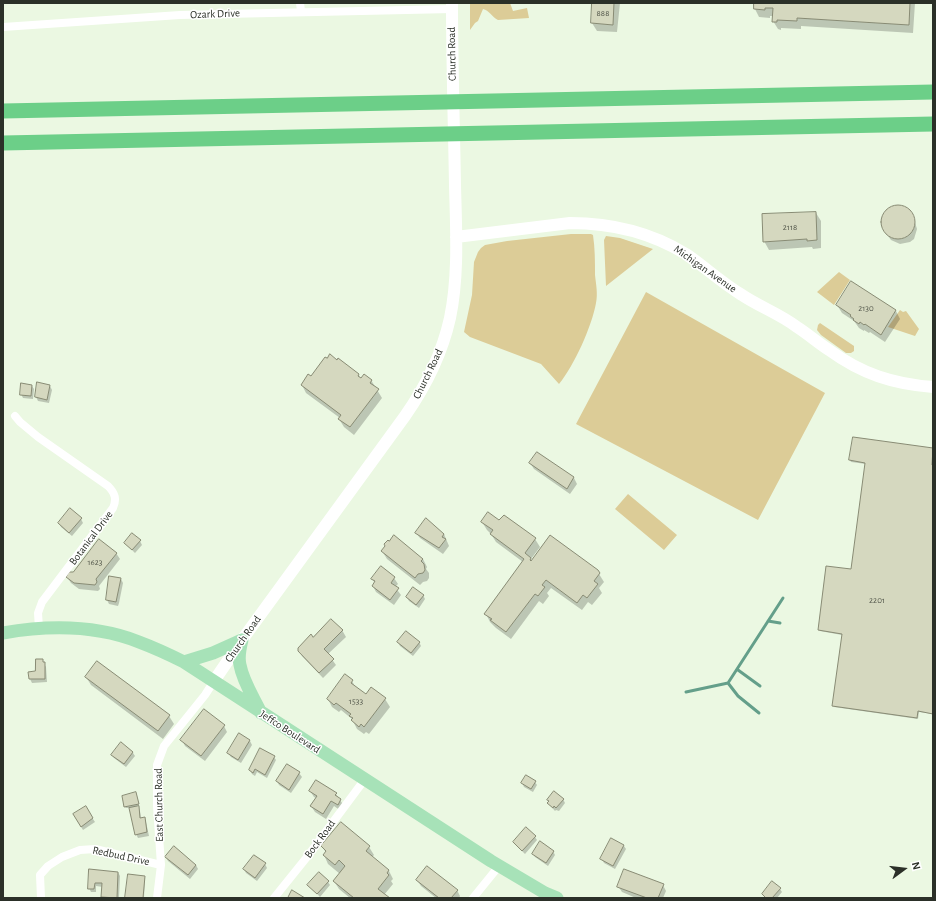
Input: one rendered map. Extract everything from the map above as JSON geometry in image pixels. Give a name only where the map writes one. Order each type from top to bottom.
[{"type":"highway","points":[[3,110],[933,92]]},
{"type":"highway","points":[[3,143],[933,124]]},
{"type":"main road","name":"Church Road","points":[[214,681],[242,640],[405,416],[424,386],[438,356],[450,316],[455,275],[456,237],[452,6]]},
{"type":"main road","name":"Michigan Avenue","points":[[456,237],[570,223],[612,226],[637,231],[660,240],[677,249],[743,296],[791,322],[829,351],[856,367],[894,382],[933,386]]},
{"type":"main road","name":"Jeffco Boulevard","points":[[3,634],[39,628],[81,629],[107,633],[138,641],[184,662],[500,866],[545,893],[557,898]]},
{"type":"main road","points":[[184,662],[213,653],[242,640]]},
{"type":"main road","points":[[242,640],[239,655],[242,675],[261,713]]},
{"type":"street","name":"Ozark Drive","points":[[3,27],[300,7],[452,6]]},
{"type":"street","name":"Botanical Drive","points":[[15,416],[38,437],[108,486],[113,491],[116,502],[42,602],[38,613],[39,628]]},
{"type":"street","name":"East Church Road","points":[[157,898],[161,865],[157,806],[157,765],[164,746],[205,695],[214,681]]},
{"type":"street","name":"Bock Road","points":[[274,898],[307,857],[365,779]]},
{"type":"street","name":"Redbud Drive","points":[[41,898],[40,875],[48,866],[62,857],[80,850],[95,849],[161,865]]},
{"type":"street","points":[[473,898],[500,866]]},
{"type":"shaded area","points":[[470,3],[510,3],[513,11],[527,8],[529,18],[498,20],[483,9],[478,21],[470,30]]},
{"type":"shaded area","points":[[571,234],[593,235],[597,300],[591,323],[582,345],[571,367],[559,384],[541,364],[470,337],[464,332],[472,295],[474,262],[481,248],[485,245],[507,241]]},
{"type":"shaded area","points":[[606,236],[620,238],[653,249],[606,286],[604,240]]},
{"type":"shaded area","points":[[839,272],[850,280],[834,305],[817,292]]},
{"type":"shaded area","points":[[646,292],[825,393],[758,520],[576,424]]},
{"type":"shaded area","points":[[900,310],[903,312],[906,311],[919,329],[915,336],[888,327]]},
{"type":"shaded area","points":[[820,323],[854,346],[854,351],[851,353],[846,353],[821,335],[817,330]]},
{"type":"shaded area","points":[[628,494],[677,535],[664,550],[615,509]]},
{"type":"building","points":[[592,3],[614,3],[613,25],[591,23]]},
{"type":"building","points":[[754,3],[910,3],[909,25],[797,18],[797,21],[777,20],[777,22],[772,22],[773,8],[765,8],[765,10],[754,9]]},
{"type":"building","points":[[898,205],[910,210],[915,222],[910,234],[898,239],[886,234],[881,222],[886,210]]},
{"type":"building","points":[[816,212],[817,240],[807,241],[807,239],[763,242],[762,214]]},
{"type":"building","points":[[851,281],[896,310],[881,335],[865,324],[864,325],[860,322],[859,324],[853,320],[854,319],[850,316],[851,315],[836,305]]},
{"type":"building","points":[[330,354],[337,360],[338,358],[359,374],[358,376],[361,378],[364,374],[372,380],[370,383],[379,389],[350,427],[338,419],[341,415],[301,385],[308,374],[311,376],[325,357],[327,358]]},
{"type":"building","points":[[37,382],[50,385],[47,400],[35,397]]},
{"type":"building","points":[[21,383],[32,385],[31,396],[20,395]]},
{"type":"building","points":[[853,437],[933,448],[933,714],[918,711],[917,718],[832,706],[842,634],[818,630],[826,566],[851,569],[865,463],[849,460]]},
{"type":"building","points":[[537,452],[574,477],[567,489],[529,463]]},
{"type":"building","points":[[70,508],[82,518],[69,533],[58,523]]},
{"type":"building","points":[[488,512],[499,520],[504,515],[536,538],[525,553],[531,558],[531,561],[550,535],[598,570],[600,573],[594,581],[598,584],[587,598],[583,595],[577,603],[546,580],[542,585],[545,587],[538,596],[535,594],[506,632],[484,614],[524,559],[490,534],[493,530],[481,522]]},
{"type":"building","points":[[426,518],[444,534],[442,537],[446,539],[439,548],[415,533]]},
{"type":"building","points":[[132,533],[141,540],[132,550],[124,543]]},
{"type":"building","points":[[394,535],[423,559],[421,561],[424,564],[425,570],[423,573],[418,574],[415,578],[381,551],[385,546],[384,544]]},
{"type":"building","points":[[99,539],[117,553],[96,579],[97,582],[95,585],[74,583],[66,577],[69,572],[73,572]]},
{"type":"building","points":[[381,566],[395,577],[391,583],[399,588],[390,600],[372,586],[375,581],[371,579]]},
{"type":"building","points":[[109,576],[121,578],[116,602],[106,600]]},
{"type":"building","points":[[413,587],[424,595],[416,605],[406,597]]},
{"type":"building","points":[[331,619],[343,630],[324,649],[334,659],[319,673],[298,651],[298,648],[311,634],[313,637]]},
{"type":"building","points":[[406,631],[420,642],[411,653],[397,642]]},
{"type":"building","points":[[36,659],[43,659],[43,662],[45,662],[45,679],[29,679],[28,672],[35,671]]},
{"type":"building","points":[[97,661],[170,715],[158,731],[85,677]]},
{"type":"building","points":[[345,674],[353,680],[351,683],[366,694],[371,687],[386,698],[364,727],[361,724],[359,727],[351,720],[353,718],[349,716],[351,714],[336,703],[334,705],[327,699]]},
{"type":"building","points":[[204,709],[225,725],[201,756],[180,740]]},
{"type":"building","points":[[239,733],[250,740],[238,760],[227,753]]},
{"type":"building","points":[[121,742],[133,752],[124,764],[111,755]]},
{"type":"building","points":[[260,748],[275,756],[265,775],[255,769],[253,773],[249,770]]},
{"type":"building","points":[[287,764],[300,772],[289,790],[276,781]]},
{"type":"building","points":[[526,775],[536,781],[531,789],[521,783]]},
{"type":"building","points":[[316,780],[337,793],[335,795],[341,799],[338,805],[331,801],[323,814],[310,806],[317,796],[309,791]]},
{"type":"building","points":[[554,791],[564,799],[556,808],[554,806],[553,808],[547,803],[549,801],[547,800]]},
{"type":"building","points":[[136,792],[139,804],[124,807],[122,796]]},
{"type":"building","points":[[86,806],[93,818],[81,827],[73,814]]},
{"type":"building","points":[[139,806],[140,818],[145,817],[147,832],[135,835],[129,808]]},
{"type":"building","points":[[341,822],[370,846],[366,851],[389,870],[387,873],[389,875],[378,889],[390,898],[354,898],[333,881],[345,866],[339,860],[335,865],[323,855],[326,851],[321,846]]},
{"type":"building","points":[[526,827],[536,836],[522,851],[513,842]]},
{"type":"building","points":[[611,838],[624,845],[613,866],[600,859]]},
{"type":"building","points":[[540,841],[554,851],[546,863],[532,854]]},
{"type":"building","points":[[174,846],[196,865],[188,875],[165,857]]},
{"type":"building","points":[[254,855],[266,863],[255,878],[243,869]]},
{"type":"building","points":[[427,866],[458,890],[451,898],[439,898],[416,880]]},
{"type":"building","points":[[89,869],[118,872],[117,898],[101,897],[102,883],[95,883],[94,889],[88,889]]},
{"type":"building","points":[[624,869],[664,884],[658,898],[647,898],[617,887]]},
{"type":"building","points":[[319,872],[329,881],[317,894],[307,885]]},
{"type":"building","points":[[128,874],[145,876],[143,898],[125,898]]},
{"type":"building","points":[[772,881],[781,888],[772,898],[766,898],[762,894]]},
{"type":"building","points":[[292,890],[305,898],[288,898]]},
{"type":"waterway","points":[[686,692],[728,683],[783,598]]},
{"type":"waterway","points":[[768,621],[780,623]]},
{"type":"waterway","points":[[738,670],[760,686]]},
{"type":"waterway","points":[[728,683],[738,696],[759,713]]}]
